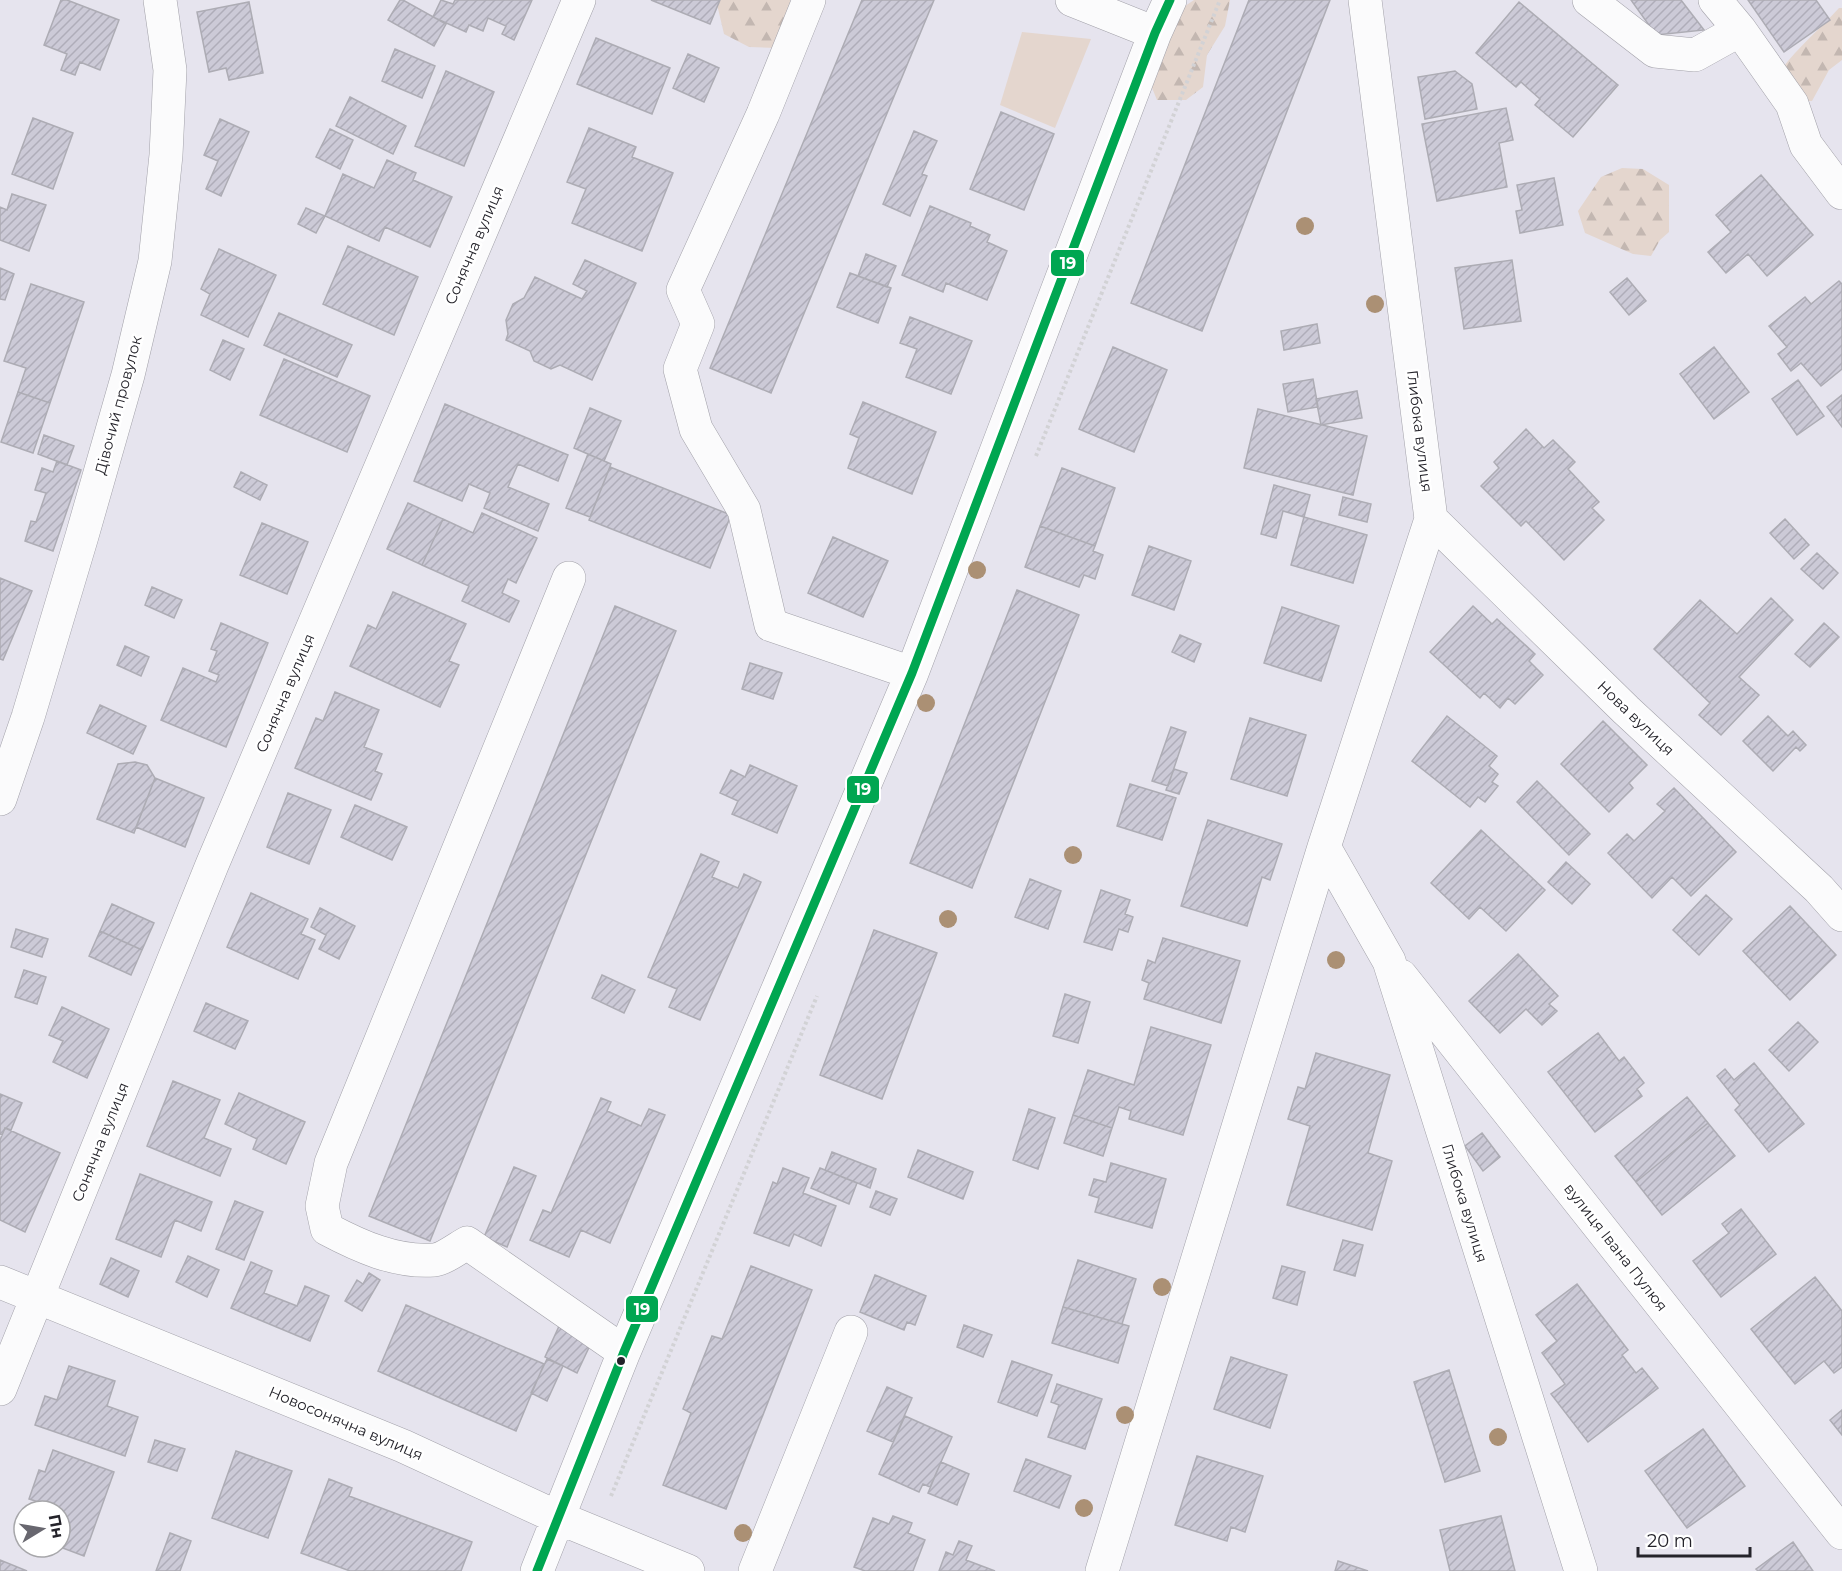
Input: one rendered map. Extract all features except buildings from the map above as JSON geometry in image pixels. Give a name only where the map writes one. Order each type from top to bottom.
[{"type":"street","name":"Дівочий провулок","points":[[0,799],[28,717],[85,525],[128,375],[155,261],[166,155],[170,70],[160,0]]},
{"type":"street","name":"Сонячна вулиця","points":[[0,1389],[212,865],[579,0]]},
{"type":"street","points":[[809,0],[763,114],[683,290],[698,324],[680,369],[696,429],[744,510],[771,625],[912,674]]},
{"type":"street","points":[[1072,0],[1155,33]]},
{"type":"street","points":[[537,1571],[624,1353],[912,674],[1155,33],[1170,0]]},
{"type":"street","name":"Глибока вулиця","points":[[1102,1571],[1324,847],[1431,519],[1365,0]]},
{"type":"street","points":[[1589,0],[1655,51],[1695,55],[1740,30]]},
{"type":"street","points":[[1715,0],[1740,30],[1792,104],[1806,145],[1842,192]]},
{"type":"street","name":"Нова вулиця","points":[[1431,519],[1626,710],[1810,881],[1842,915]]},
{"type":"street","points":[[569,578],[331,1163],[322,1206],[327,1229],[354,1243],[396,1257],[436,1260],[467,1243],[624,1353]]},
{"type":"street","name":"Глибока вулиця","points":[[1324,847],[1389,961],[1581,1571]]},
{"type":"street","name":"вулиця Івана Пулюя","points":[[1389,961],[1842,1533]]},
{"type":"street","name":"Новосонячна вулиця","points":[[0,1282],[403,1446],[559,1518],[688,1571]]},
{"type":"street","points":[[755,1571],[851,1332]]},
{"type":"path","points":[[1086,330],[1220,0]]},
{"type":"green space","points":[[716,0],[790,0],[792,4],[778,48],[749,47],[724,34]]},
{"type":"green space","points":[[1194,0],[1230,0],[1225,26],[1207,55],[1203,87],[1186,100],[1157,100],[1150,83],[1152,65],[1173,33],[1173,14]]},
{"type":"green space","points":[[1839,8],[1842,8],[1842,60],[1829,70],[1812,101],[1795,101],[1781,70]]},
{"type":"green space","points":[[1022,32],[1091,39],[1055,128],[1000,105]]},
{"type":"green space","points":[[1622,168],[1643,169],[1669,185],[1669,232],[1660,240],[1651,256],[1633,254],[1585,233],[1578,211],[1601,177]]},
{"type":"transit line","name":"19","points":[[537,1571],[624,1352],[912,673],[1155,33],[1170,0]]}]
